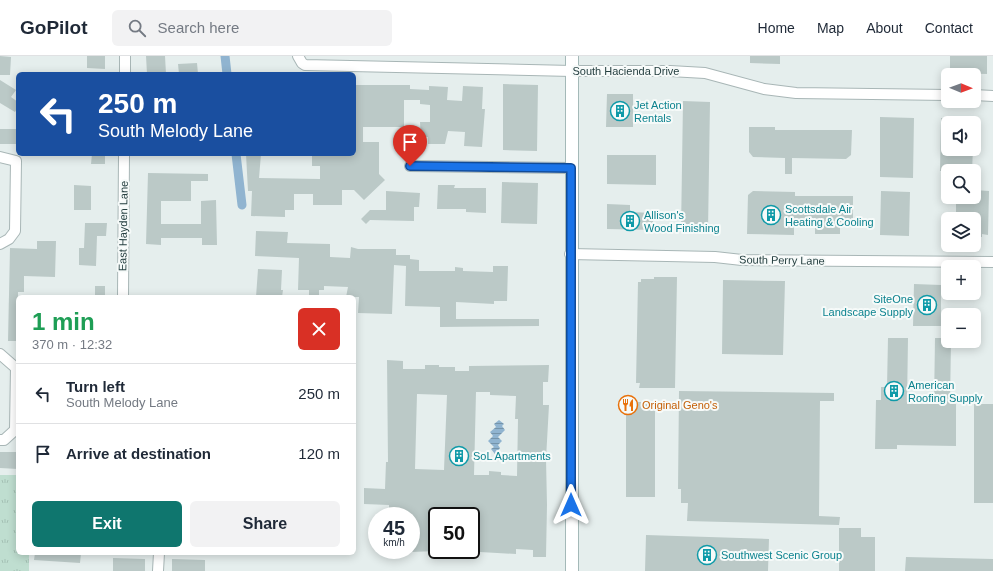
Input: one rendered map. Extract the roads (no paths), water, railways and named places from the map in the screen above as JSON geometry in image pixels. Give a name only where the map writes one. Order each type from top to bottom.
[{"type":"main road","points":[[572,56],[570,254],[572,571]]},
{"type":"street","points":[[125,56],[125,72]]},
{"type":"street","name":"South Hacienda Drive","points":[[300,59],[305,64],[572,71],[670,70],[697,72],[764,89],[796,93],[941,95]]},
{"type":"street","points":[[981,95],[993,96]]},
{"type":"street","name":"East Hayden Lane","points":[[123,295],[124,156]]},
{"type":"street","points":[[0,157],[16,161],[15,232],[9,240],[0,244]]},
{"type":"street","points":[[410,166],[571,168]]},
{"type":"street","name":"South Perry Lane","points":[[570,254],[715,257],[749,260],[993,262]]},
{"type":"street","points":[[0,354],[16,368],[15,430],[4,440],[0,440]]},
{"type":"street","points":[[158,571],[159,555]]},
{"type":"water","points":[[499,420],[504,424],[502,426],[505,430],[498,437],[502,441],[498,445],[500,448],[495,454],[491,449],[494,447],[488,441],[493,436],[490,432],[496,427],[494,424]]},
{"type":"waterway","points":[[225,56],[227,72]]},
{"type":"waterway","points":[[236,156],[242,205]]},
{"type":"place","name":"Jet Action Rentals","points":[[620,111]]},
{"type":"place","name":"Scottsdale Air Heating & Cooling","points":[[771,215]]},
{"type":"place","name":"Allison's Wood Finishing","points":[[630,221]]},
{"type":"place","name":"SiteOne Landscape Supply","points":[[927,305]]},
{"type":"place","name":"American Roofing Supply","points":[[894,391]]},
{"type":"place","name":"Original Geno's","points":[[628,405]]},
{"type":"place","name":"SoL Apartments","points":[[459,456]]},
{"type":"place","name":"Southwest Scenic Group","points":[[707,555]]}]
